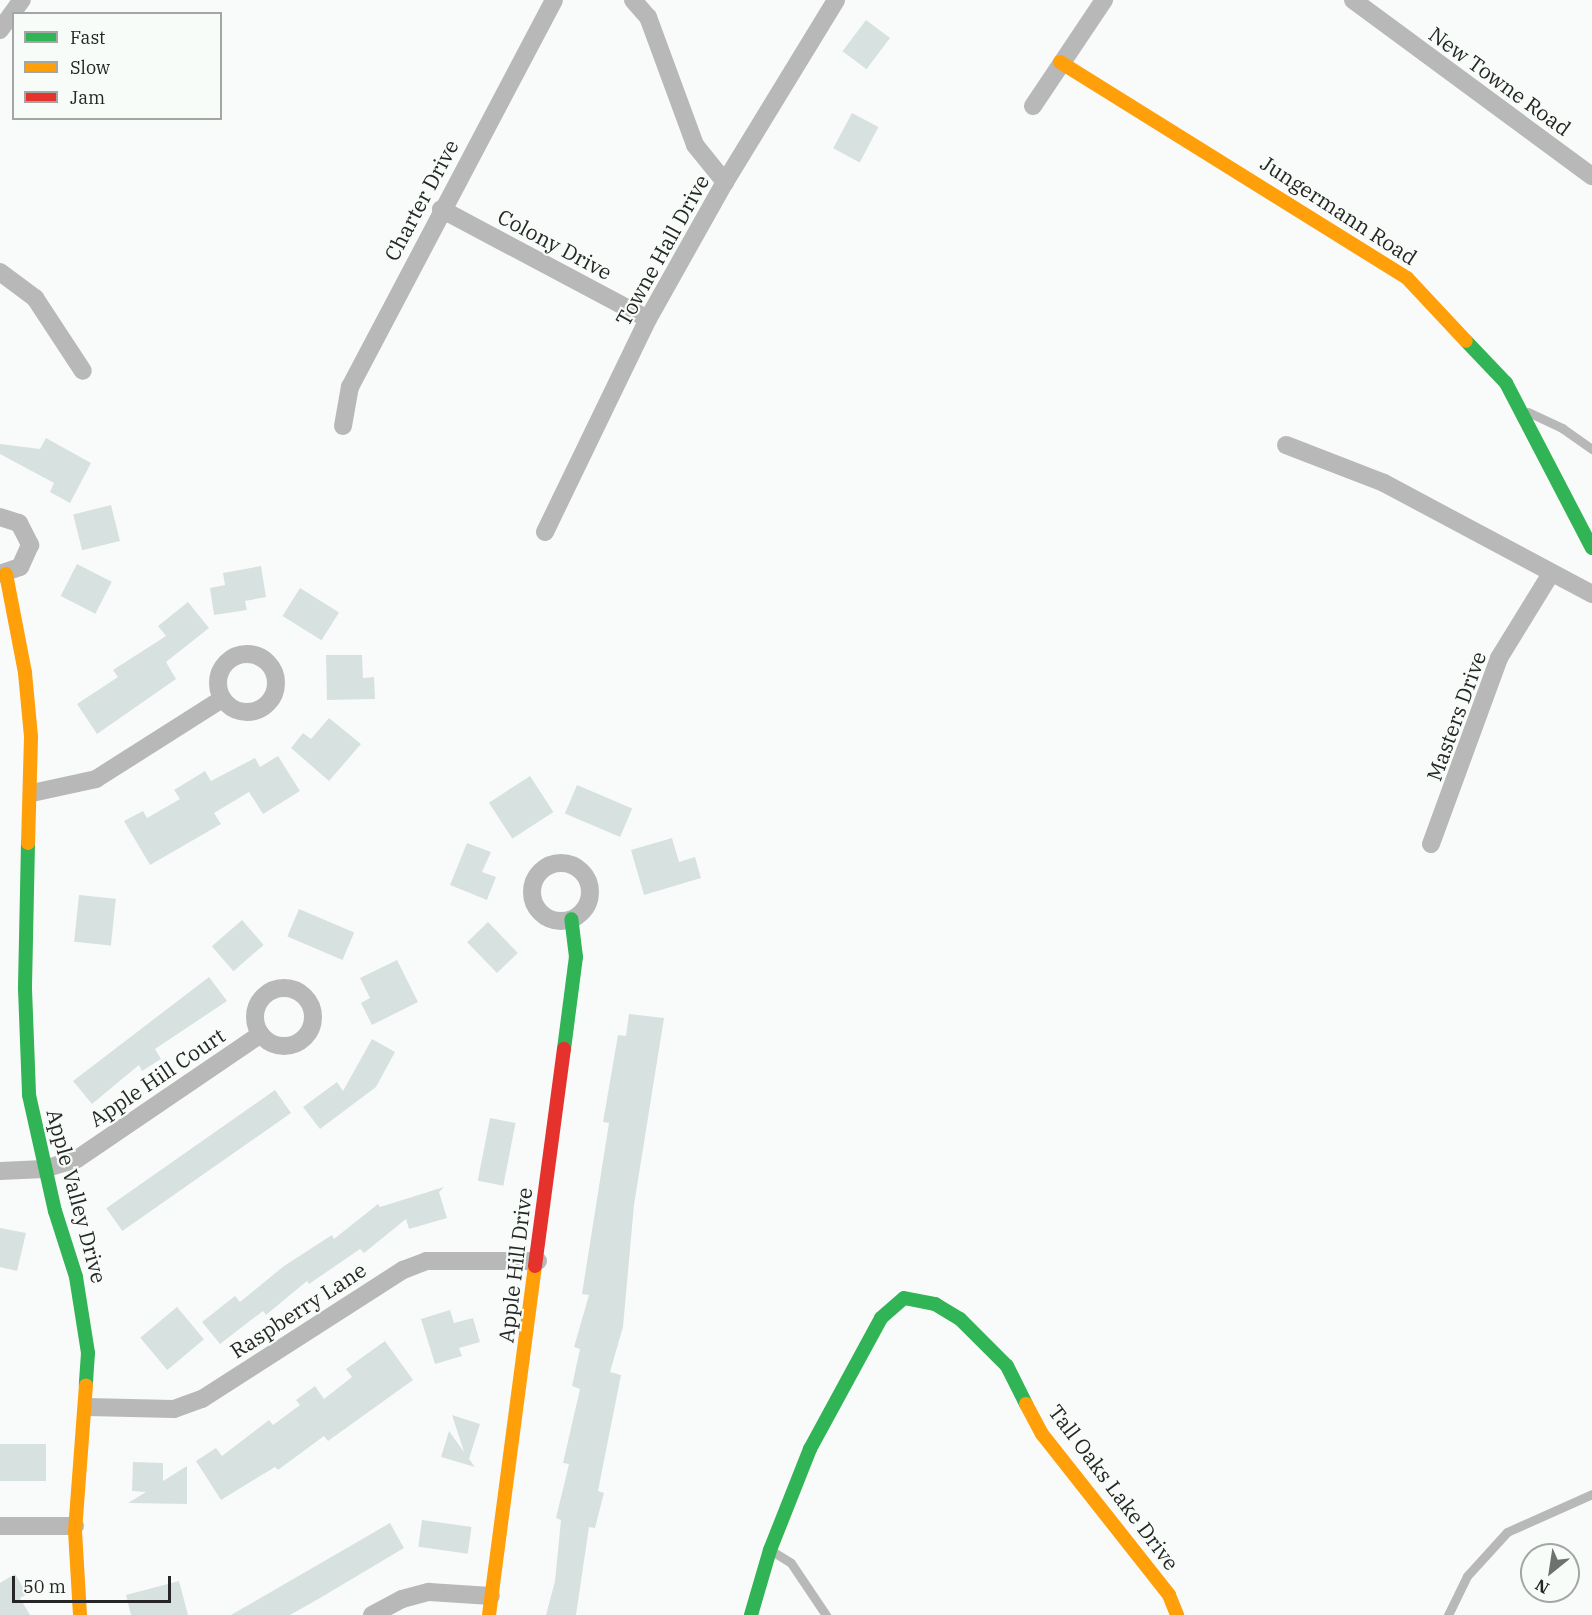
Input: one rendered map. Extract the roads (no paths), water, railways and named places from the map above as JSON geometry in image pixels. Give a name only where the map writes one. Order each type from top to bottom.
[{"type":"street","name":"Charter Drive","points":[[343,426],[350,387],[441,209],[554,0]]},
{"type":"street","points":[[633,0],[648,16],[695,145],[724,182]]},
{"type":"street","name":"Towne Hall Drive","points":[[545,532],[648,320],[724,182],[836,0]]},
{"type":"street","points":[[1033,106],[1060,62],[1104,0]]},
{"type":"street","name":"New Towne Road","points":[[1353,0],[1592,176]]},
{"type":"street","points":[[0,30],[12,14]]},
{"type":"street","name":"Jungermann Road","points":[[1060,62],[1407,278],[1506,383],[1592,548]]},
{"type":"street","name":"Colony Drive","points":[[441,209],[648,320]]},
{"type":"street","points":[[0,272],[35,298],[83,371]]},
{"type":"street","points":[[1286,445],[1384,483],[1550,575],[1592,594]]},
{"type":"street","name":"Apple Valley Drive","points":[[0,517],[20,523],[30,545],[26,561],[3,574],[25,673],[32,793],[25,1033],[31,1110],[44,1169],[81,1303],[88,1360],[87,1407],[75,1526],[80,1615]]},
{"type":"street","name":"Masters Drive","points":[[1431,844],[1498,658],[1550,575]]},
{"type":"street","points":[[32,793],[96,778],[222,699]]},
{"type":"street","name":"Apple Hill Drive","points":[[489,1615],[538,1261],[576,957],[571,919]]},
{"type":"street","name":"Apple Hill Court","points":[[0,1171],[44,1169],[77,1158],[261,1034]]},
{"type":"street","name":"Raspberry Lane","points":[[87,1407],[174,1408],[202,1400],[403,1269],[426,1261],[538,1261]]},
{"type":"street","name":"Tall Oaks Lake Drive","points":[[751,1615],[770,1550],[810,1449],[881,1318],[903,1298],[934,1304],[960,1319],[1007,1366],[1042,1434],[1169,1595],[1177,1615]]},
{"type":"street","points":[[0,1526],[75,1526]]},
{"type":"street","points":[[372,1615],[402,1599],[429,1592],[491,1596]]},
{"type":"lane","points":[[1520,409],[1563,428],[1592,449]]},
{"type":"lane","points":[[1448,1615],[1467,1576],[1507,1532],[1592,1494]]},
{"type":"lane","points":[[770,1550],[791,1563],[826,1615]]}]
